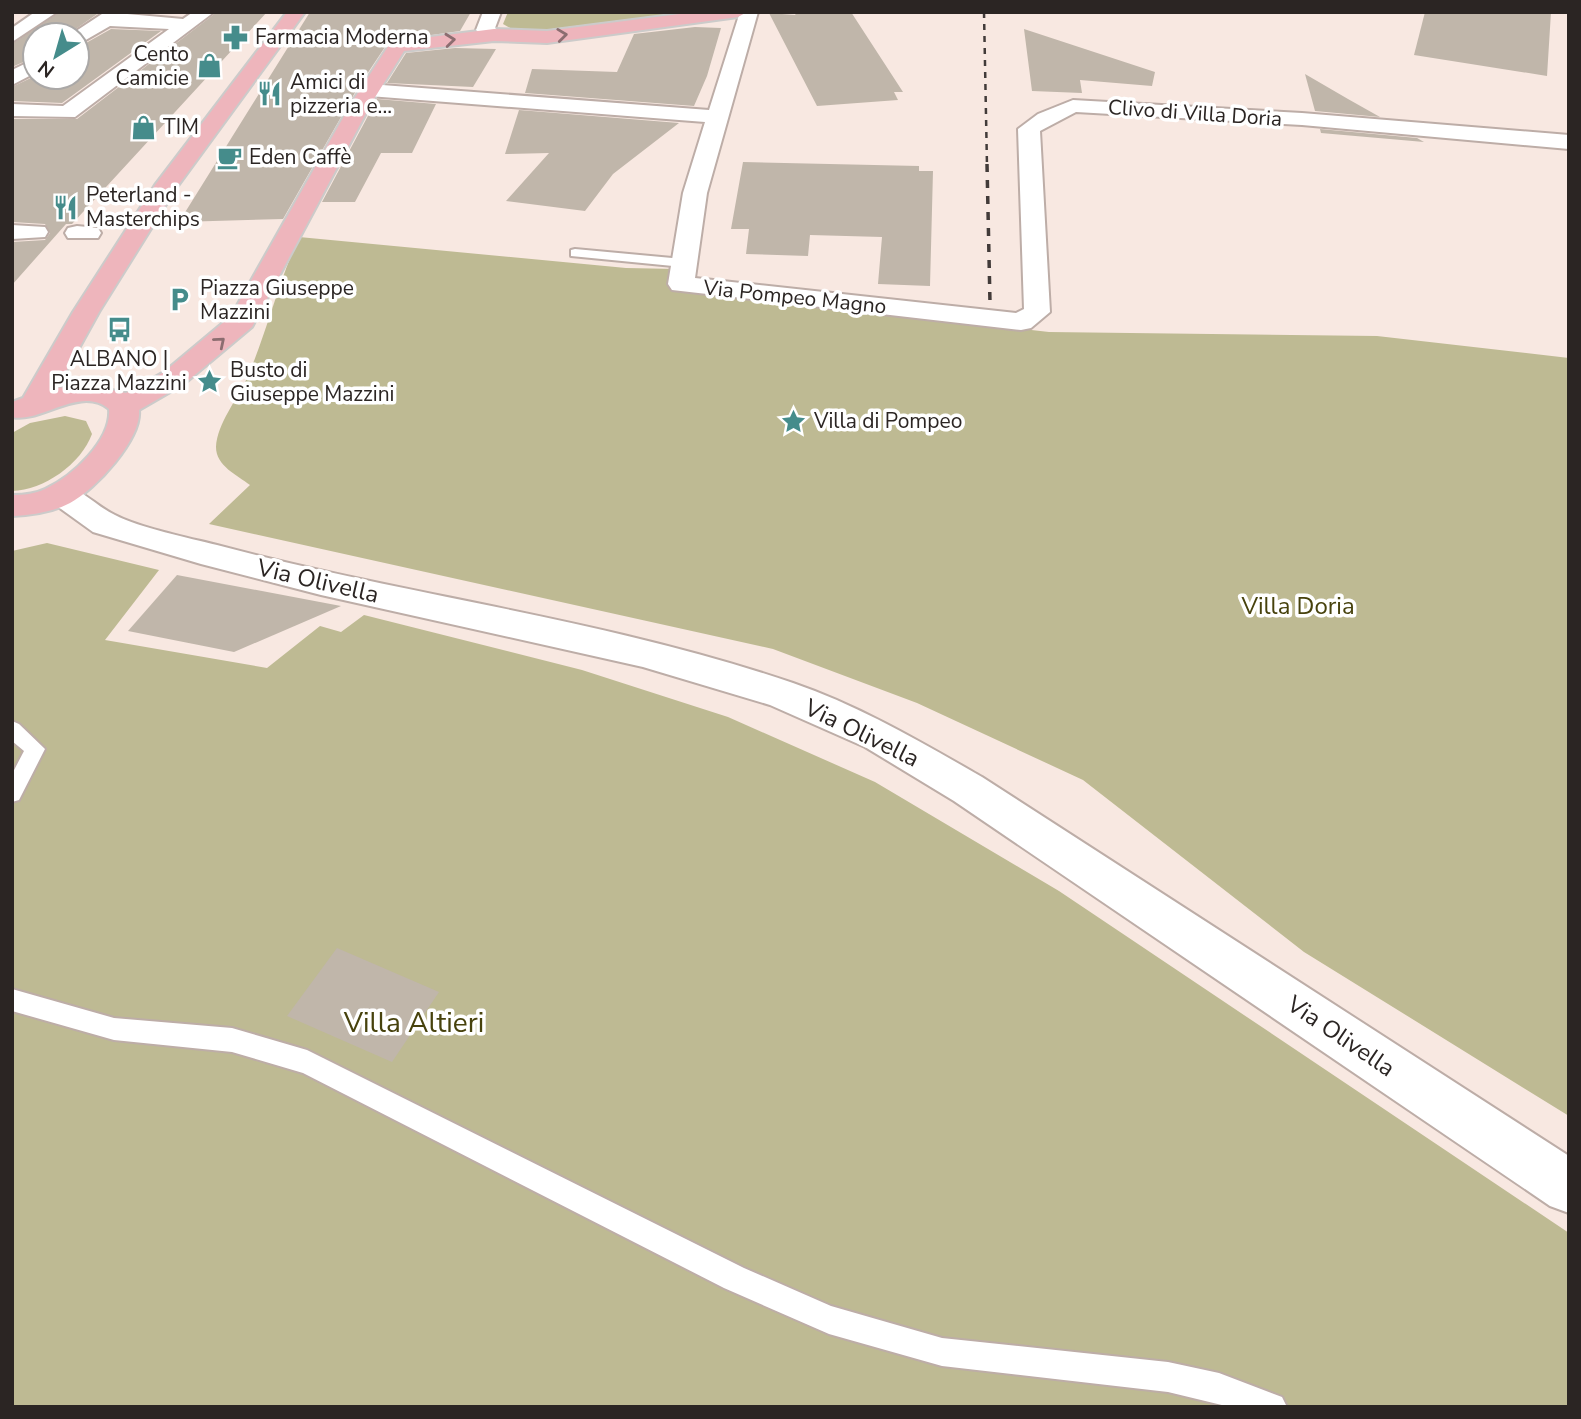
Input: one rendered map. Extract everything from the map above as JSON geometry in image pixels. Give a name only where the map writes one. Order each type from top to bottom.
[{"type":"main road","points":[[24,409],[167,185],[296,12]]},
{"type":"main road","points":[[123,407],[174,378],[242,321],[369,90],[398,46],[493,24],[547,37],[737,12]]},
{"type":"main road","points":[[24,409],[58,397],[104,394],[115,398],[123,407],[124,424],[117,442],[92,471],[31,505]]},
{"type":"street","points":[[12,36],[48,12]]},
{"type":"street","points":[[12,110],[68,113],[106,82],[205,12]]},
{"type":"street","name":"Via Pompeo Magno","points":[[748,12],[695,193],[681,284],[1021,322]]},
{"type":"street","points":[[91,30],[113,16],[186,25]]},
{"type":"street","points":[[369,90],[718,117]]},
{"type":"street","name":"Clivo di Villa Doria","points":[[1021,322],[1037,312],[1029,129],[1045,118],[1073,106],[1289,118],[1569,142]]},
{"type":"street","name":"Via Olivella","points":[[31,505],[321,583],[643,653],[782,694],[879,736],[980,796],[1569,1187]]},
{"type":"lane","points":[[575,253],[683,263]]},
{"type":"lane","points":[[12,729],[35,749],[12,794]]},
{"type":"lane","points":[[12,1000],[114,1030],[232,1040],[307,1062],[734,1278],[829,1320],[942,1352],[1168,1377],[1219,1388],[1272,1407]]},
{"type":"green space","points":[[508,12],[686,12],[528,32],[503,24]]},
{"type":"green space","name":"Villa Doria","points":[[299,237],[626,268],[677,269],[673,290],[1049,332],[1377,336],[1569,358],[1569,1116],[1304,952],[1083,780],[917,703],[773,649],[209,524],[250,485],[219,460],[217,438],[254,361]]},
{"type":"green space","points":[[65,416],[86,421],[92,434],[87,445],[60,473],[36,486],[12,491],[12,433],[30,423]]},
{"type":"green space","name":"Villa Altieri","points":[[47,543],[159,570],[105,640],[267,668],[320,626],[341,632],[364,615],[582,670],[728,717],[875,782],[1059,891],[1569,1233],[1569,1407],[12,1407],[12,551]]},
{"type":"building","points":[[60,12],[100,12],[87,21],[46,21]]},
{"type":"building","points":[[217,12],[267,12],[72,224],[66,224],[12,285],[12,242],[45,240],[50,233],[45,224],[12,222],[12,119],[77,119]]},
{"type":"building","points":[[310,12],[471,12],[460,31],[389,41],[357,89],[283,219],[179,222]]},
{"type":"building","points":[[797,12],[851,12],[903,92],[894,92],[898,100],[817,106],[769,13],[795,15]]},
{"type":"building","points":[[1425,12],[1551,12],[1547,76],[1414,55]]},
{"type":"building","points":[[695,27],[721,28],[707,76],[694,106],[525,93],[532,69],[617,72],[634,34]]},
{"type":"building","points":[[111,29],[161,31],[91,82],[91,40]]},
{"type":"building","points":[[1024,29],[1155,72],[1152,86],[1080,80],[1082,93],[1032,91]]},
{"type":"building","points":[[21,38],[21,63],[12,67],[12,44]]},
{"type":"building","points":[[455,48],[496,49],[473,87],[387,83],[406,53]]},
{"type":"building","points":[[1305,74],[1348,99],[1380,117],[1315,111]]},
{"type":"building","points":[[21,83],[21,91],[78,91],[62,103],[12,101],[12,87]]},
{"type":"building","points":[[377,99],[436,104],[412,153],[381,153],[355,202],[322,202]]},
{"type":"building","points":[[519,110],[679,123],[613,174],[585,211],[506,201],[549,153],[505,154]]},
{"type":"building","points":[[1320,129],[1417,138],[1424,142],[1321,133]]},
{"type":"building","points":[[743,162],[919,166],[919,171],[933,171],[930,286],[878,284],[882,237],[810,235],[808,256],[746,254],[749,229],[731,229]]},
{"type":"building","points":[[177,575],[341,606],[234,652],[128,631]]},
{"type":"building","points":[[337,948],[439,992],[392,1062],[287,1016]]},
{"type":"railway","points":[[984,12],[987,166]]},
{"type":"railway","points":[[987,164],[990,303]]},
{"type":"place","name":"Farmacia Moderna","points":[[235,37]]},
{"type":"place","name":"Cento Camicie","points":[[209,66]]},
{"type":"place","name":"Amici di pizzeria e...","points":[[270,94]]},
{"type":"place","name":"TIM","points":[[143,127]]},
{"type":"place","name":"Eden Caffè","points":[[229,157]]},
{"type":"place","name":"Peterland - Masterchips","points":[[66,207]]},
{"type":"place","name":"Piazza Giuseppe Mazzini","points":[[180,300]]},
{"type":"place","name":"ALBANO | Piazza Mazzini","points":[[119,330]]},
{"type":"place","name":"Busto di Giuseppe Mazzini","points":[[210,382]]},
{"type":"place","name":"Villa di Pompeo","points":[[794,421]]}]
